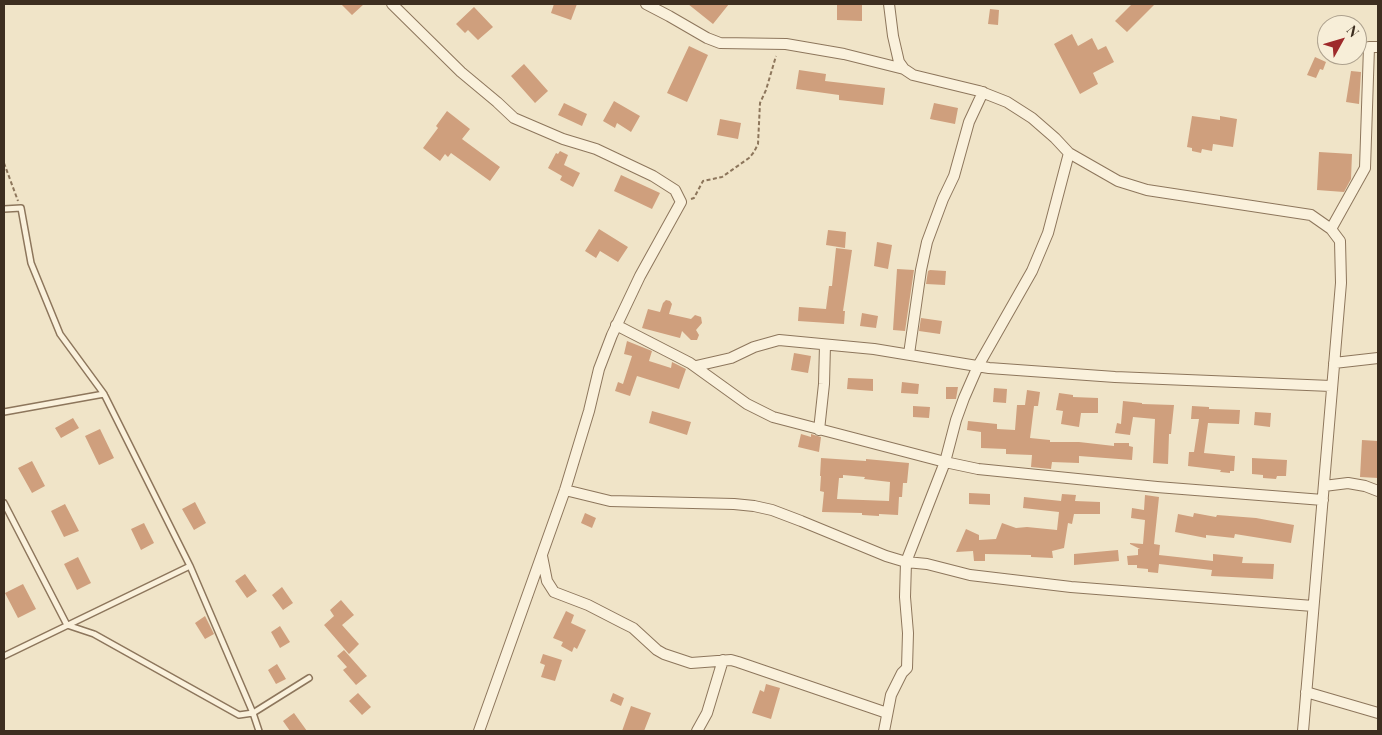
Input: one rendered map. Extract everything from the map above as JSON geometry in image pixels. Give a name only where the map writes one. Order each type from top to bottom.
[{"type":"street","points":[[392,4],[461,72],[514,118],[563,139],[596,149],[653,176],[678,194],[681,202],[616,325],[599,369],[589,411],[565,490],[479,731]]},
{"type":"street","points":[[646,4],[707,38],[720,43],[779,44],[844,54],[904,69]]},
{"type":"street","points":[[889,4],[898,62],[913,75],[983,92],[1008,102],[1032,118],[1069,153],[1118,181],[1147,190],[1312,215],[1331,229],[1340,242],[1341,275],[1302,731]]},
{"type":"street","points":[[1331,229],[1365,168],[1369,47],[1378,47]]},
{"type":"street","points":[[909,354],[920,270],[927,242],[942,199],[954,176],[969,122],[983,92]]},
{"type":"street","points":[[884,731],[891,695],[906,668],[908,634],[905,597],[906,562],[945,462],[956,420],[978,366],[1032,271],[1048,233],[1069,153]]},
{"type":"street","points":[[616,325],[696,366],[736,396],[762,412],[820,430],[945,462],[987,470],[1157,487],[1323,500]]},
{"type":"street","points":[[696,366],[731,358],[754,347],[779,340],[874,349],[978,366],[1115,377],[1331,386]]},
{"type":"street","points":[[820,430],[825,345]]},
{"type":"street","points":[[1334,364],[1378,358]]},
{"type":"street","points":[[1324,486],[1348,483],[1378,491]]},
{"type":"street","points":[[565,490],[610,501],[754,506],[780,513],[863,547],[906,562],[927,564],[970,575],[1023,582],[1313,606]]},
{"type":"street","points":[[542,555],[548,585],[560,595],[588,605],[628,625],[664,654],[691,663],[723,660],[738,662],[887,713]]},
{"type":"street","points":[[697,731],[706,713],[723,660]]},
{"type":"street","points":[[1306,692],[1378,713]]},
{"type":"lane","points":[[4,209],[21,208],[31,263],[60,334],[104,394],[190,566],[259,731]]},
{"type":"lane","points":[[4,412],[104,394]]},
{"type":"lane","points":[[4,503],[68,625],[94,634],[239,715],[253,713],[309,678]]},
{"type":"lane","points":[[4,656],[190,566]]},
{"type":"path","points":[[679,207],[694,198],[703,181],[722,177],[749,158],[754,152],[758,144],[760,103],[774,66],[779,44]]},
{"type":"path","points":[[4,163],[21,208]]},
{"type":"building","points":[[341,4],[364,4],[352,15]]},
{"type":"building","points":[[554,4],[577,4],[571,20],[551,13]]},
{"type":"building","points":[[688,4],[729,4],[713,24]]},
{"type":"building","points":[[837,4],[862,4],[862,21],[837,20]]},
{"type":"building","points":[[1132,4],[1155,4],[1127,32],[1115,21]]},
{"type":"building","points":[[474,7],[493,27],[478,40],[468,30],[465,33],[456,24]]},
{"type":"building","points":[[990,9],[999,10],[998,25],[988,24]]},
{"type":"building","points":[[1072,34],[1078,46],[1092,38],[1098,50],[1106,46],[1114,62],[1093,73],[1098,84],[1080,94],[1054,44]]},
{"type":"building","points":[[689,46],[708,55],[687,102],[667,93]]},
{"type":"building","points":[[1315,57],[1317,58],[1317,65],[1325,65],[1323,70],[1320,69],[1316,78],[1307,75]]},
{"type":"building","points":[[524,64],[548,91],[535,103],[511,76]]},
{"type":"building","points":[[799,70],[826,74],[825,81],[885,88],[883,105],[839,100],[839,95],[796,89]]},
{"type":"building","points":[[1351,71],[1361,72],[1359,104],[1346,102]]},
{"type":"building","points":[[614,101],[640,116],[631,132],[617,123],[615,128],[603,121]]},
{"type":"building","points":[[564,103],[587,114],[582,126],[558,115]]},
{"type":"building","points":[[934,103],[958,108],[955,124],[930,119]]},
{"type":"building","points":[[447,111],[470,129],[462,139],[500,167],[490,181],[451,153],[448,157],[445,154],[440,161],[423,148],[438,128],[436,126]]},
{"type":"building","points":[[1192,116],[1220,120],[1220,116],[1237,119],[1233,147],[1213,144],[1212,151],[1202,149],[1201,153],[1192,151],[1192,148],[1187,147]]},
{"type":"building","points":[[720,119],[741,123],[738,139],[717,135]]},
{"type":"building","points":[[560,151],[568,155],[564,165],[580,173],[573,187],[560,180],[562,176],[548,168],[556,153],[558,154]]},
{"type":"building","points":[[1319,152],[1352,154],[1351,179],[1344,192],[1317,190]]},
{"type":"building","points":[[621,175],[660,193],[652,209],[614,191]]},
{"type":"building","points":[[599,229],[628,247],[618,262],[600,251],[596,258],[585,251]]},
{"type":"building","points":[[828,230],[846,232],[845,248],[826,245]]},
{"type":"building","points":[[877,242],[892,245],[888,269],[874,266]]},
{"type":"building","points":[[836,248],[852,250],[843,311],[845,311],[844,324],[798,321],[799,307],[826,309],[829,286],[832,286]]},
{"type":"building","points":[[897,269],[914,270],[905,331],[893,330]]},
{"type":"building","points":[[928,271],[946,271],[945,285],[926,284]]},
{"type":"building","points":[[666,300],[672,304],[669,314],[691,319],[695,315],[701,317],[702,323],[696,330],[699,335],[697,340],[691,340],[682,331],[680,338],[642,328],[648,309],[660,312]]},
{"type":"building","points":[[862,313],[878,316],[876,328],[860,326]]},
{"type":"building","points":[[921,318],[942,321],[940,334],[919,331]]},
{"type":"building","points":[[627,341],[652,351],[649,361],[671,368],[672,362],[686,369],[679,389],[637,376],[630,396],[615,391],[618,382],[623,384],[632,356],[624,354]]},
{"type":"building","points":[[794,353],[811,356],[808,373],[791,370]]},
{"type":"building","points":[[848,378],[873,379],[873,391],[847,389]]},
{"type":"building","points":[[902,382],[919,384],[918,394],[901,393]]},
{"type":"building","points":[[946,387],[958,387],[956,399],[946,399]]},
{"type":"building","points":[[994,388],[1007,389],[1006,403],[993,402]]},
{"type":"building","points":[[1027,390],[1040,392],[1038,406],[1034,406],[1030,438],[1050,440],[1050,442],[1079,442],[1114,446],[1114,443],[1129,443],[1129,446],[1133,447],[1132,460],[1079,456],[1079,463],[1052,462],[1051,469],[1031,467],[1032,455],[1006,454],[1006,449],[981,448],[981,432],[967,430],[968,421],[997,424],[997,429],[1015,430],[1017,405],[1025,405]]},
{"type":"building","points":[[1059,393],[1073,395],[1073,397],[1098,398],[1098,413],[1081,413],[1079,427],[1061,424],[1063,411],[1056,410]]},
{"type":"building","points":[[1123,401],[1142,404],[1174,405],[1171,434],[1169,434],[1168,464],[1153,463],[1155,419],[1133,417],[1130,435],[1115,433],[1117,423],[1121,424]]},
{"type":"building","points":[[913,406],[930,407],[929,418],[913,417]]},
{"type":"building","points":[[1192,406],[1209,407],[1209,409],[1240,410],[1239,424],[1208,423],[1204,453],[1235,456],[1234,471],[1230,471],[1230,473],[1220,472],[1221,470],[1188,466],[1189,452],[1194,452],[1199,419],[1191,419]]},
{"type":"building","points":[[652,411],[691,422],[687,435],[649,423]]},
{"type":"building","points":[[1255,412],[1271,413],[1270,427],[1254,425]]},
{"type":"building","points":[[73,418],[79,428],[61,438],[55,428]]},
{"type":"building","points":[[100,429],[114,458],[99,465],[85,436]]},
{"type":"building","points":[[801,434],[821,437],[819,452],[798,447]]},
{"type":"building","points":[[1362,440],[1378,441],[1378,478],[1360,477]]},
{"type":"building","points":[[821,458],[866,461],[866,459],[909,463],[907,483],[903,483],[902,497],[899,497],[898,515],[879,514],[879,516],[862,515],[862,513],[822,512],[824,492],[820,491]],"holes":[[[843,475],[865,477],[864,479],[890,482],[889,501],[837,499],[839,478],[843,478]]]},
{"type":"building","points":[[1252,458],[1287,460],[1286,476],[1277,476],[1276,479],[1263,478],[1263,475],[1252,474]]},
{"type":"building","points":[[32,461],[45,486],[32,493],[18,468]]},
{"type":"building","points":[[969,493],[990,494],[990,505],[969,504]]},
{"type":"building","points":[[1062,494],[1076,495],[1075,501],[1100,502],[1100,514],[1074,514],[1072,524],[1068,523],[1064,548],[1052,551],[1053,558],[1031,557],[1031,555],[985,554],[985,561],[974,561],[973,551],[956,552],[966,529],[979,535],[979,540],[996,539],[1002,523],[1016,528],[1027,527],[1057,530],[1059,512],[1023,508],[1024,497],[1061,501]]},
{"type":"building","points":[[1145,495],[1159,497],[1154,544],[1160,545],[1159,555],[1213,561],[1213,554],[1243,557],[1242,563],[1274,564],[1273,579],[1211,576],[1212,570],[1159,564],[1158,573],[1148,572],[1148,569],[1137,568],[1137,565],[1128,565],[1127,556],[1138,555],[1138,549],[1140,549],[1130,543],[1143,544],[1145,520],[1131,518],[1132,508],[1144,510]]},
{"type":"building","points":[[195,502],[206,523],[194,530],[182,509]]},
{"type":"building","points":[[65,504],[79,531],[64,537],[51,511]]},
{"type":"building","points":[[585,513],[596,518],[592,528],[581,523]]},
{"type":"building","points":[[1194,513],[1216,517],[1217,515],[1256,518],[1294,525],[1291,543],[1235,534],[1234,538],[1206,535],[1206,538],[1175,532],[1178,514],[1193,517]]},
{"type":"building","points":[[144,523],[154,543],[141,550],[131,529]]},
{"type":"building","points":[[1118,550],[1119,561],[1074,565],[1074,554]]},
{"type":"building","points":[[78,557],[91,583],[77,590],[64,564]]},
{"type":"building","points":[[245,574],[257,591],[247,598],[235,581]]},
{"type":"building","points":[[23,584],[36,609],[18,618],[5,593]]},
{"type":"building","points":[[282,587],[293,603],[283,610],[272,595]]},
{"type":"building","points":[[341,600],[354,615],[342,625],[359,644],[349,654],[324,625],[334,616],[330,610]]},
{"type":"building","points":[[566,611],[574,615],[571,623],[586,630],[577,649],[574,647],[572,652],[561,646],[563,642],[553,638]]},
{"type":"building","points":[[205,616],[214,634],[205,639],[195,623]]},
{"type":"building","points":[[280,626],[290,642],[280,648],[271,632]]},
{"type":"building","points":[[344,650],[367,676],[356,685],[343,670],[347,667],[337,656]]},
{"type":"building","points":[[543,654],[562,660],[555,681],[541,677],[545,665],[540,663]]},
{"type":"building","points":[[277,664],[286,679],[276,684],[268,670]]},
{"type":"building","points":[[766,684],[780,688],[771,719],[752,713],[760,690],[764,692]]},
{"type":"building","points":[[358,693],[371,707],[362,715],[349,701]]},
{"type":"building","points":[[613,693],[624,698],[621,706],[610,701]]},
{"type":"building","points":[[631,706],[651,713],[644,731],[622,731]]},
{"type":"building","points":[[294,713],[307,731],[290,731],[283,721]]}]
